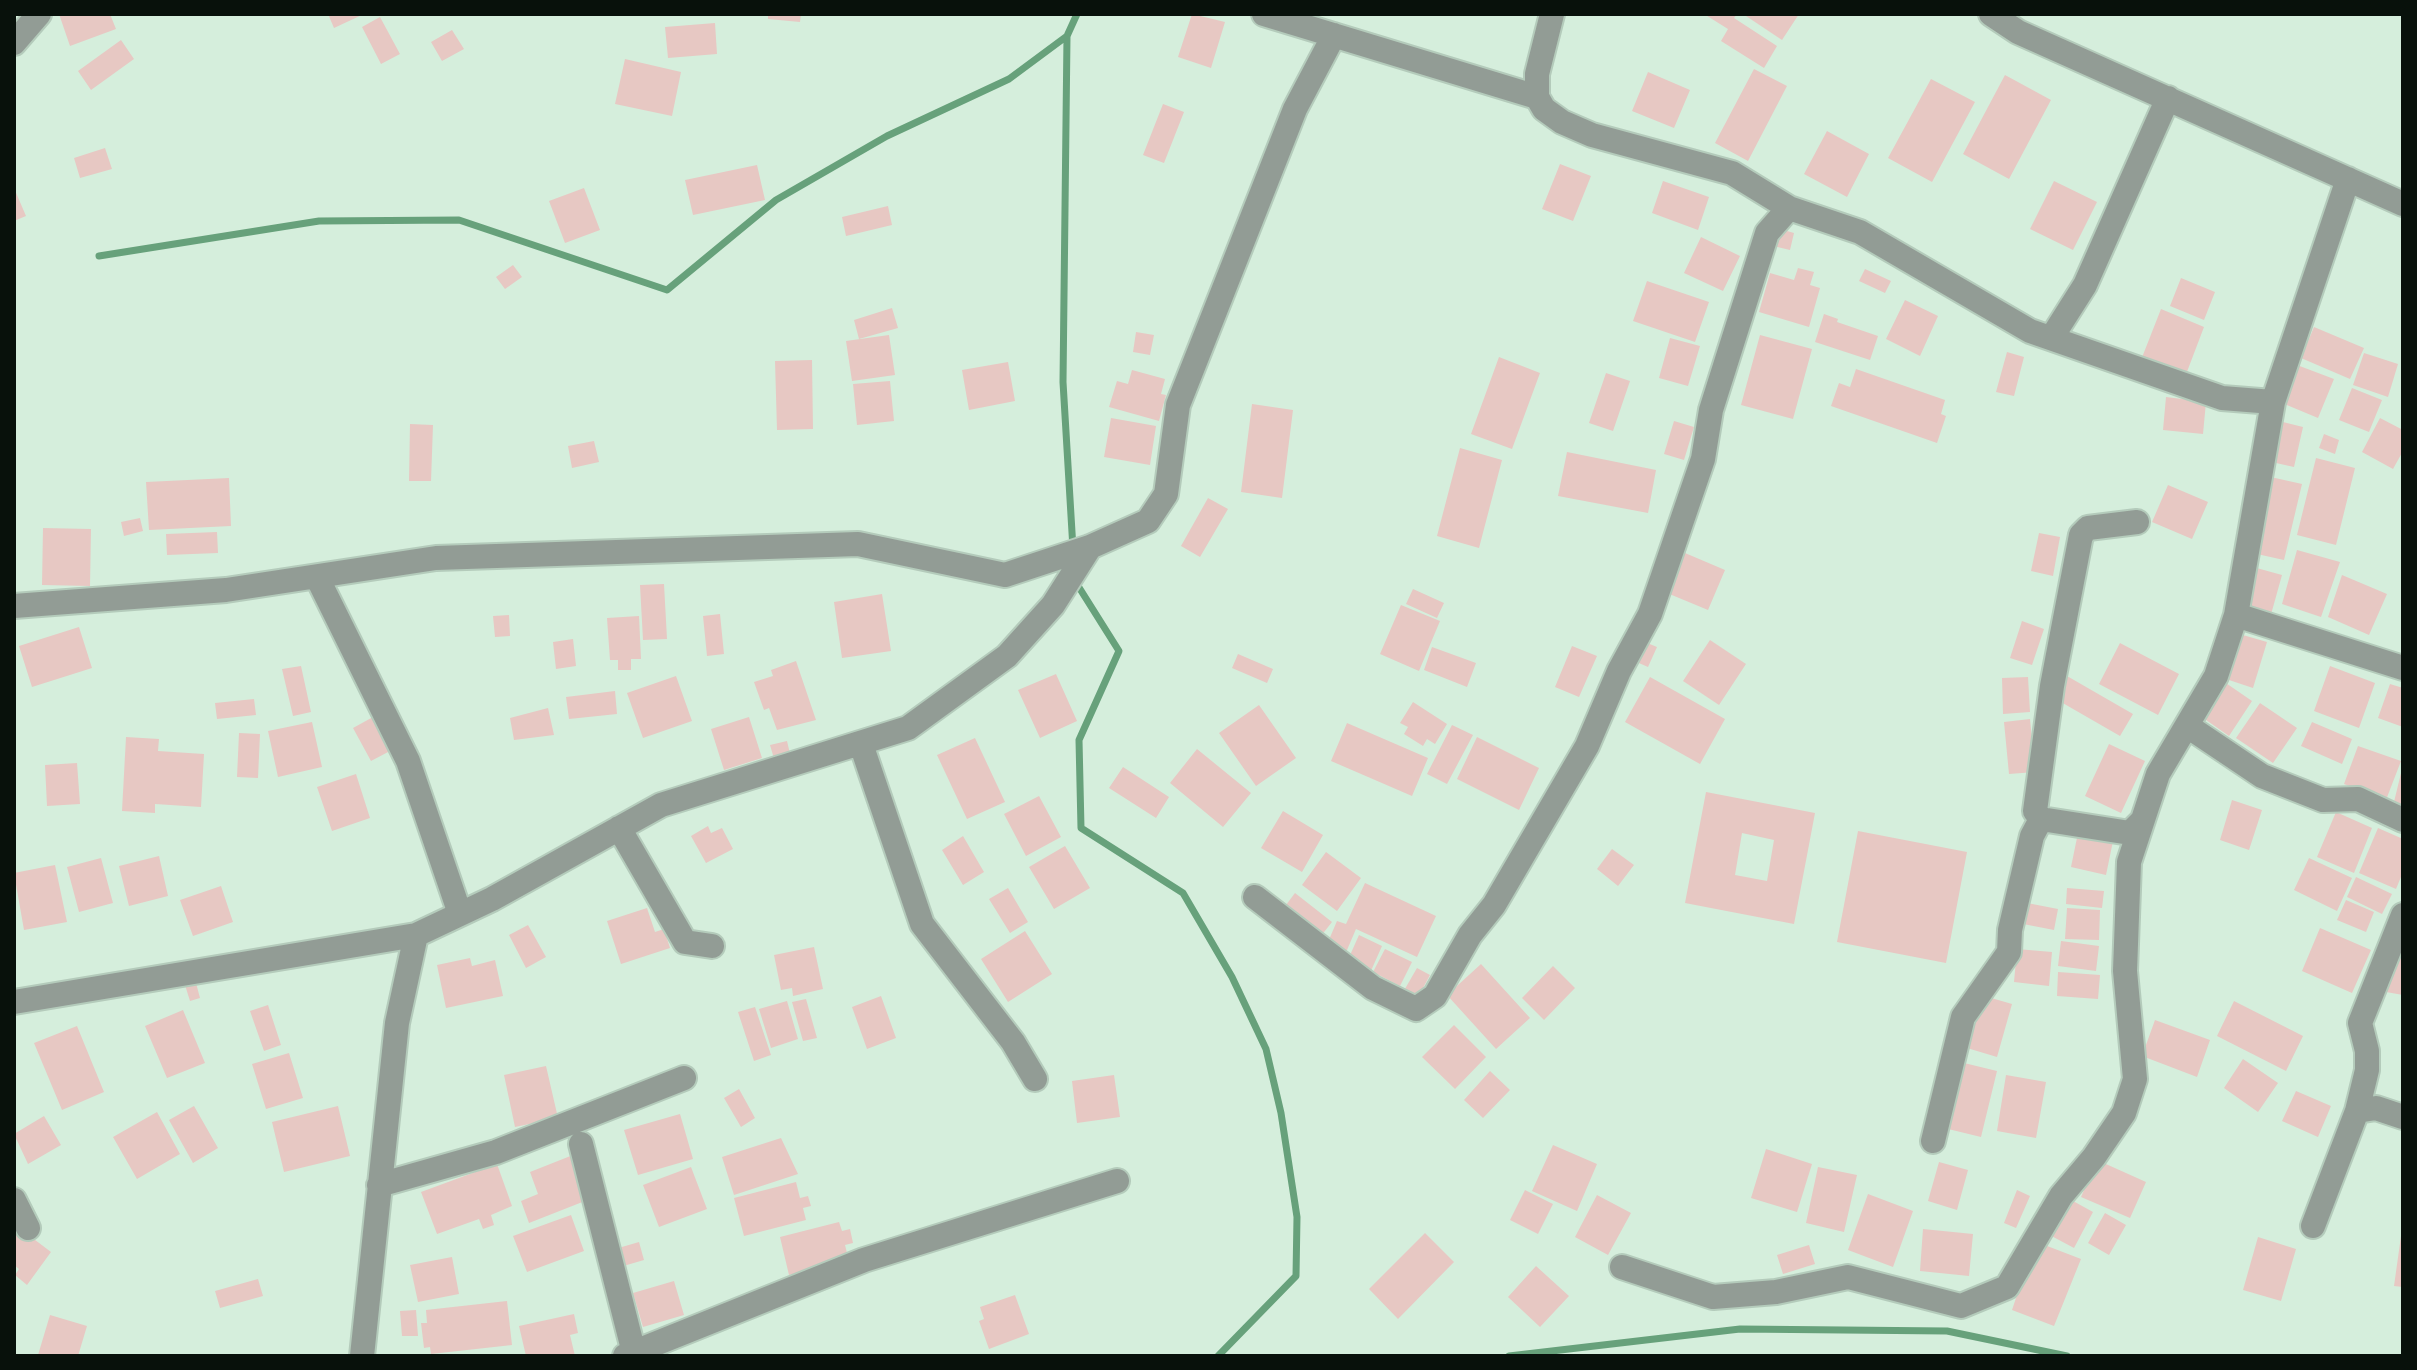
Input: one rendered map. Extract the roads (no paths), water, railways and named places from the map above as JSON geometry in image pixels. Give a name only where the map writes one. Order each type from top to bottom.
[{"type":"street","points":[[14,43],[39,14]]},
{"type":"street","points":[[1264,14],[1537,97]]},
{"type":"street","points":[[1552,14],[1537,74],[1537,97],[1544,109],[1592,135],[1732,173],[1789,208],[1860,232],[2030,331],[2222,398],[2273,402]]},
{"type":"street","points":[[1991,14],[2018,32],[2403,204]]},
{"type":"street","points":[[14,606],[226,590],[318,579],[436,558],[858,544],[1005,575],[1090,547],[1148,521],[1166,494],[1178,405],[1295,109],[1334,35]]},
{"type":"street","points":[[2052,337],[2085,285],[2168,98]]},
{"type":"street","points":[[1622,1267],[1713,1297],[1776,1292],[1848,1277],[1961,1306],[2007,1287],[2061,1196],[2094,1157],[2124,1113],[2135,1079],[2125,971],[2129,862],[2158,774],[2189,727],[2216,676],[2236,615],[2273,402],[2348,179]]},
{"type":"street","points":[[1255,897],[1373,988],[1416,1009],[1435,996],[1470,935],[1494,905],[1587,746],[1619,671],[1650,614],[1703,459],[1711,410],[1767,233],[1789,208]]},
{"type":"street","points":[[2137,522],[2088,528],[2081,535],[2052,686],[2035,811],[2041,819],[2130,833],[2141,822]]},
{"type":"street","points":[[14,1002],[416,935],[661,805],[908,728],[1007,656],[1053,605],[1090,547]]},
{"type":"street","points":[[318,579],[408,761],[460,914]]},
{"type":"street","points":[[2236,615],[2403,668]]},
{"type":"street","points":[[2189,727],[2262,776],[2323,800],[2358,799],[2403,820]]},
{"type":"street","points":[[861,744],[922,924],[1013,1042],[1035,1079]]},
{"type":"street","points":[[1933,1141],[1963,1017],[2009,952],[2010,930],[2032,836],[2041,819]]},
{"type":"street","points":[[619,828],[685,942],[712,946]]},
{"type":"street","points":[[2313,1226],[2357,1111],[2367,1070],[2367,1051],[2360,1023],[2403,915]]},
{"type":"street","points":[[362,1356],[397,1023],[416,935]]},
{"type":"street","points":[[379,1185],[496,1152],[684,1078]]},
{"type":"street","points":[[2357,1111],[2376,1108],[2403,1117]]},
{"type":"street","points":[[581,1144],[629,1354],[864,1260],[1117,1181]]},
{"type":"street","points":[[14,1200],[28,1228]]},
{"type":"waterway","points":[[1073,549],[1063,382],[1067,36],[1077,14]]},
{"type":"waterway","points":[[99,256],[319,221],[459,220],[667,290],[776,200],[887,136],[1009,79],[1067,36]]},
{"type":"waterway","points":[[1075,581],[1119,651],[1079,740],[1081,828],[1183,893],[1232,977],[1266,1049],[1281,1113],[1297,1217],[1296,1276],[1218,1356]]},
{"type":"waterway","points":[[1509,1356],[1740,1329],[1947,1331],[2067,1356]]}]
